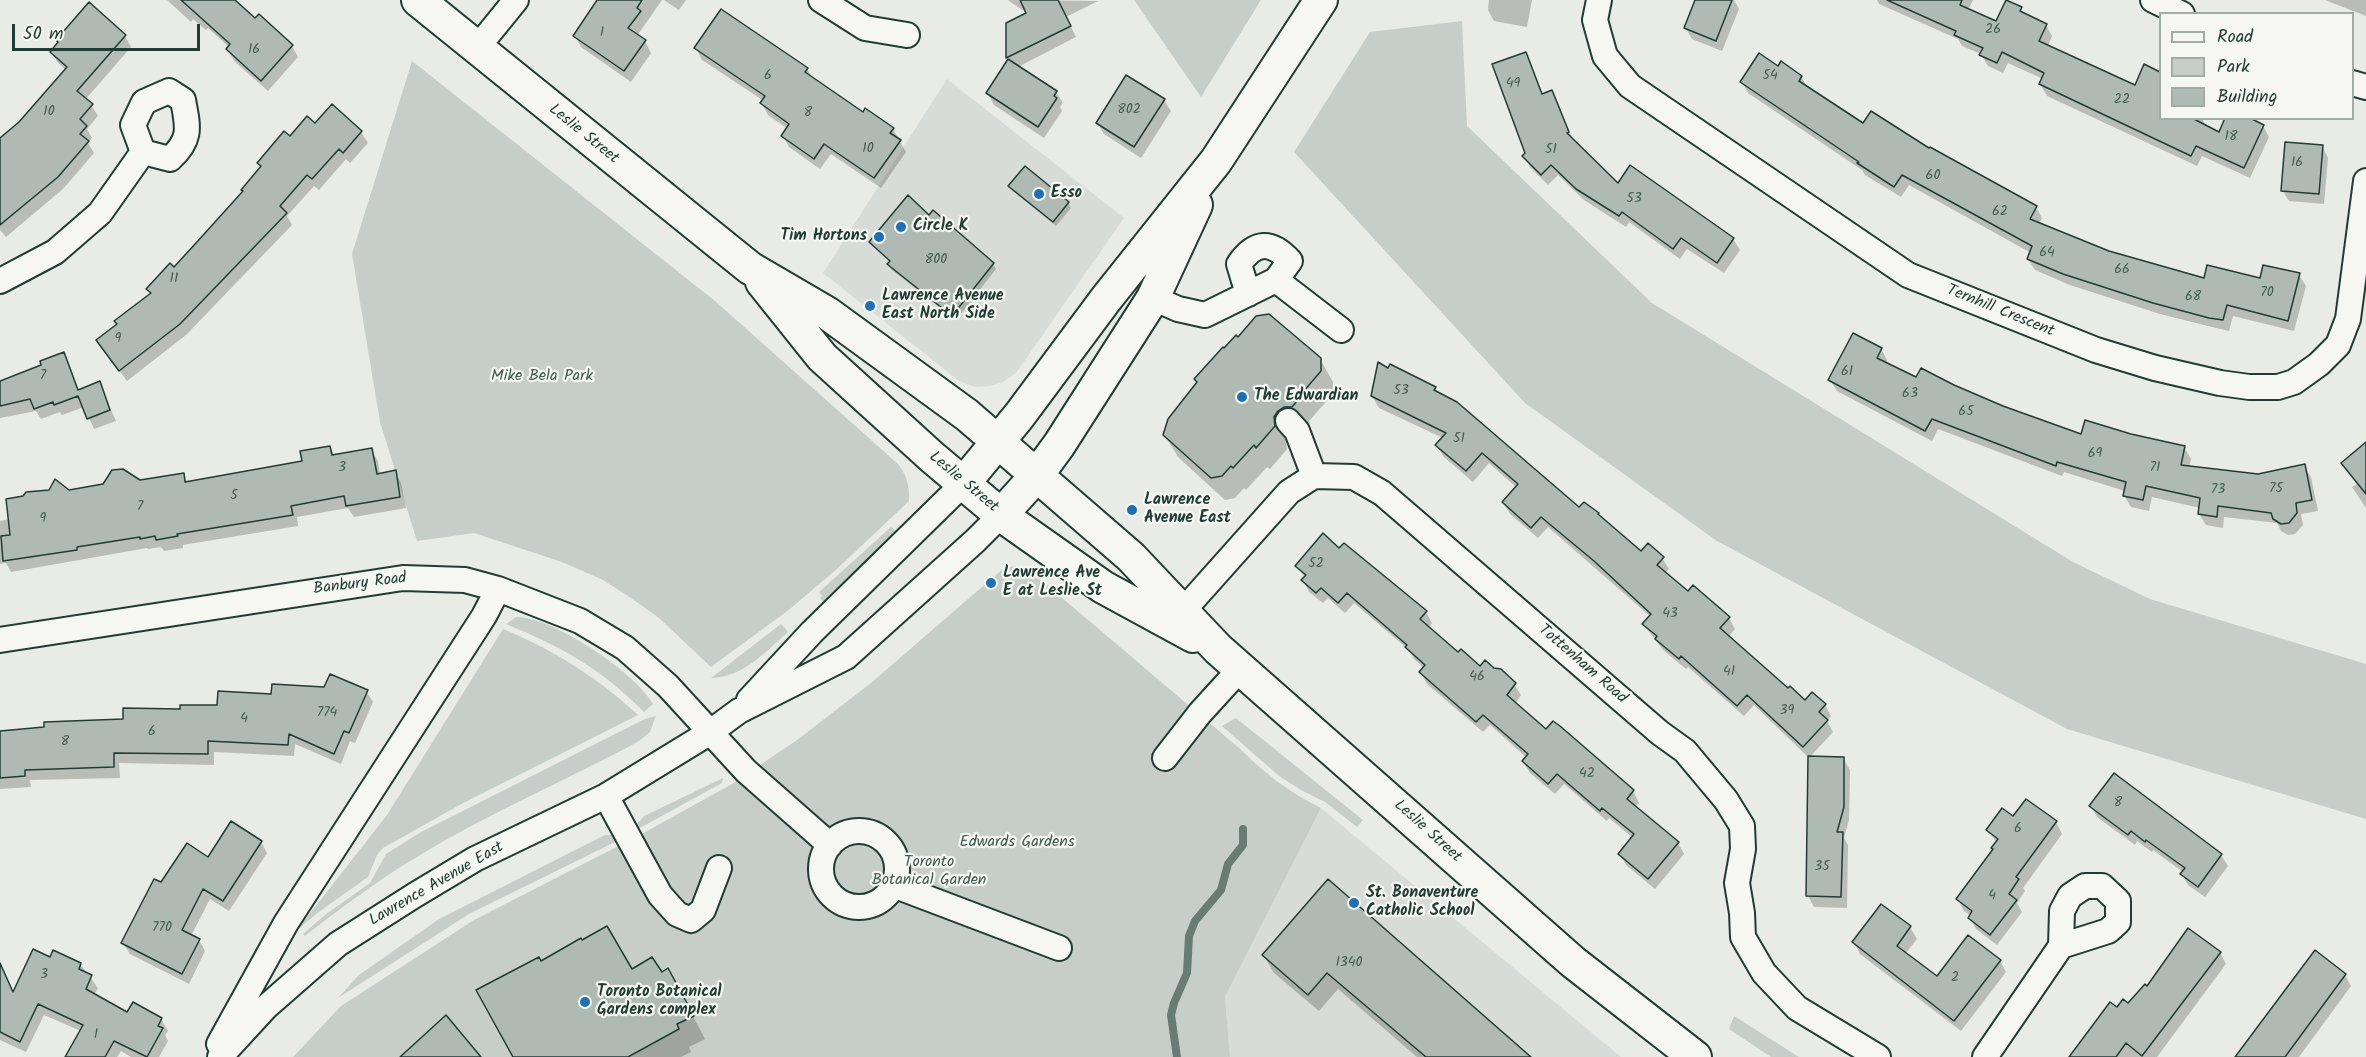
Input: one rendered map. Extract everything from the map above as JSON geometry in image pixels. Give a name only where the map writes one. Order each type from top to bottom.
[{"type":"main road","name":"Leslie Street","points":[[418,0],[750,268],[836,319],[967,415],[1131,557],[1229,658],[1573,962],[1695,1057]]},
{"type":"main road","name":"Lawrence Avenue East","points":[[963,484],[999,442],[1106,299],[1216,161],[1321,0]]},
{"type":"main road","name":"Lawrence Avenue East","points":[[1001,515],[1037,475],[1059,445],[1154,298],[1216,161]]},
{"type":"main road","name":"Leslie Street","points":[[750,268],[822,357],[963,484],[1001,515],[1103,587],[1229,658]]},
{"type":"street","points":[[477,48],[516,0]]},
{"type":"street","points":[[821,0],[865,28],[907,34]]},
{"type":"street","name":"Ternhill Crescent","points":[[1599,0],[1595,20],[1605,56],[1630,86],[1908,275],[2096,350],[2155,369],[2220,383],[2249,387],[2278,387],[2294,382],[2319,364],[2338,345],[2348,319],[2366,181]]},
{"type":"street","points":[[2153,0],[2178,12]]},
{"type":"street","points":[[0,281],[55,252],[100,213],[143,152]]},
{"type":"street","points":[[1154,298],[1178,309],[1205,315],[1248,294],[1276,280],[1290,261],[1281,251],[1265,245],[1249,250],[1239,264],[1248,294]]},
{"type":"street","points":[[1276,280],[1341,330]]},
{"type":"street","points":[[1182,612],[1289,492],[1314,476],[1297,431],[1287,421]]},
{"type":"street","name":"Tottenham Road","points":[[1314,476],[1354,477],[1382,493],[1660,733],[1685,751],[1726,800],[1742,826],[1743,849],[1737,884],[1743,937],[1764,974],[1797,1008],[1878,1057]]},
{"type":"street","name":"Lawrence Avenue East","points":[[740,711],[812,632],[963,484]]},
{"type":"street","name":"Lawrence Avenue East","points":[[220,1057],[266,1007],[338,944],[475,859],[606,796],[709,733],[740,711],[846,657],[975,542],[1001,515]]},
{"type":"street","name":"Banbury Road","points":[[0,640],[403,578],[465,580],[498,588],[580,621],[626,648],[668,686],[746,771],[830,845]]},
{"type":"street","points":[[212,1057],[286,923],[484,616],[498,588]]},
{"type":"street","points":[[1165,758],[1200,712],[1229,658]]},
{"type":"street","points":[[606,796],[657,891],[681,917],[691,920],[700,914],[707,902],[719,868]]},
{"type":"street","points":[[861,831],[872,834],[883,840],[891,849],[896,861],[893,885],[887,895],[878,902],[855,907],[843,904],[827,890],[821,872],[822,862],[830,845],[849,833],[861,831]]},
{"type":"street","points":[[893,885],[1059,948]]},
{"type":"street","points":[[1985,1057],[2061,946]]},
{"type":"shaded area","points":[[947,79],[1124,218],[1016,373],[1003,382],[990,386],[975,387],[959,381],[823,273]]},
{"type":"shaded area","name":"St. Bonaventure Catholic School","points":[[1321,808],[1621,1057],[1230,1057],[1225,997]]},
{"type":"green space","points":[[1134,0],[1261,0],[1201,97]]},
{"type":"green space","points":[[1462,21],[1467,126],[1652,303],[2073,562],[2150,599],[2366,664],[2366,819],[2067,729],[1717,541],[1525,403],[1294,152],[1370,32]]},
{"type":"green space","name":"Mike Bela Park","points":[[412,61],[715,301],[898,464],[906,477],[909,501],[838,568],[790,609],[711,667],[659,618],[631,598],[603,580],[562,562],[474,533],[417,541],[380,422],[352,254]]},
{"type":"green space","points":[[891,527],[897,532],[823,602],[819,592]]},
{"type":"green space","name":"Edwards Gardens","points":[[1021,566],[1041,580],[1268,774],[1287,789],[1321,808],[1225,997],[1230,1057],[293,1057],[341,1006],[474,920],[640,835],[732,784],[797,740],[871,683],[1005,567]]},
{"type":"green space","points":[[516,617],[532,619],[550,626],[592,648],[629,677],[644,691],[653,704],[644,712],[612,683],[580,660],[506,624]]},
{"type":"green space","points":[[781,624],[788,632],[753,662],[734,673],[711,678]]},
{"type":"green space","points":[[503,629],[557,655],[607,688],[638,715],[465,802],[383,848],[377,855],[368,877],[297,930],[387,815]]},
{"type":"green space","points":[[656,716],[650,732],[639,741],[444,841],[374,885],[305,936],[303,934],[370,883],[386,854],[421,832],[645,719]]},
{"type":"green space","points":[[1236,718],[1363,820],[1357,827],[1325,802],[1279,776],[1222,726]]},
{"type":"green space","points":[[723,778],[722,783],[638,829],[636,825],[644,816]]},
{"type":"green space","points":[[605,835],[614,835],[621,839],[469,914],[338,998],[359,975],[439,919]]},
{"type":"green space","points":[[1734,1016],[1799,1057],[1771,1057],[1729,1029]]},
{"type":"building","points":[[181,0],[235,0],[255,18],[259,14],[293,45],[261,81],[226,49],[230,44]]},
{"type":"building","points":[[597,0],[642,0],[637,8],[641,11],[628,28],[646,40],[624,71],[573,36]]},
{"type":"building","points":[[1020,0],[1058,0],[1071,26],[1006,58],[1006,23],[1026,13]]},
{"type":"building","points":[[1695,0],[1732,0],[1716,41],[1684,28]]},
{"type":"building","points":[[1887,0],[1962,0],[1960,5],[1996,21],[2006,0],[2022,7],[2020,11],[2047,24],[2039,41],[2135,85],[2144,64],[2159,72],[2159,120],[2196,120],[2219,132],[2224,120],[2254,120],[2264,125],[2244,168],[2196,146],[2191,156],[2039,84],[2044,73],[2002,52],[1997,63],[1979,55],[1983,48],[1954,35],[1956,31]]},
{"type":"building","points":[[89,2],[126,35],[77,91],[93,104],[80,119],[87,126],[80,134],[89,141],[58,177],[0,225],[0,138],[19,122],[67,67],[50,52],[58,42],[56,40]]},
{"type":"building","points":[[721,9],[808,68],[805,72],[863,112],[865,108],[894,128],[890,133],[901,140],[874,178],[824,144],[814,159],[781,136],[789,124],[760,103],[765,96],[694,48]]},
{"type":"building","points":[[1526,52],[1542,94],[1552,90],[1569,132],[1567,133],[1618,183],[1630,165],[1734,238],[1717,263],[1681,238],[1673,249],[1622,212],[1619,216],[1576,189],[1551,165],[1541,175],[1522,156],[1525,153],[1492,64]]},
{"type":"building","points":[[1759,53],[1778,66],[1781,61],[1802,76],[1799,81],[1863,123],[1871,111],[1929,148],[2037,206],[2030,219],[2109,251],[2204,278],[2207,265],[2260,278],[2263,265],[2300,273],[2288,321],[2227,305],[2223,320],[2209,318],[2063,274],[2027,259],[2032,246],[1902,175],[1894,187],[1740,82]]},
{"type":"building","points":[[1008,59],[1057,91],[1054,96],[1057,98],[1038,127],[986,93]]},
{"type":"building","points":[[1126,75],[1165,99],[1134,147],[1096,123]]},
{"type":"building","points":[[332,104],[362,131],[343,153],[339,149],[312,179],[307,175],[280,206],[287,213],[180,324],[119,371],[96,340],[117,324],[114,321],[151,293],[146,289],[170,263],[174,267],[243,191],[241,190],[261,166],[257,163],[284,131],[290,136],[307,116],[315,123]]},
{"type":"building","points":[[2285,142],[2323,145],[2319,194],[2281,191]]},
{"type":"building","name":"Esso","points":[[1025,166],[1069,202],[1053,222],[1008,186]]},
{"type":"building","points":[[908,195],[929,215],[933,210],[994,263],[952,316],[887,264],[890,261],[869,242]]},
{"type":"building","name":"The Edwardian","points":[[1269,314],[1321,358],[1321,371],[1292,407],[1284,407],[1278,411],[1274,417],[1275,426],[1256,448],[1254,445],[1233,468],[1231,466],[1222,476],[1211,478],[1163,435],[1168,419],[1197,382],[1194,379],[1223,347],[1236,335],[1238,337],[1256,316]]},
{"type":"building","points":[[1853,333],[1882,348],[1877,358],[1916,377],[1921,368],[2003,406],[2081,434],[2085,420],[2131,434],[2185,446],[2181,465],[2258,474],[2305,464],[2312,500],[2296,503],[2297,513],[2289,523],[2281,524],[2273,519],[2271,513],[2218,506],[2217,517],[2198,514],[2200,498],[2146,486],[2143,500],[2123,496],[2126,482],[2057,462],[2056,466],[1932,419],[1925,431],[1828,380]]},
{"type":"building","points":[[64,352],[78,390],[100,381],[110,410],[87,419],[78,396],[54,405],[53,402],[34,409],[30,399],[0,406],[0,381],[41,365],[40,361]]},
{"type":"building","points":[[1378,362],[1388,368],[1390,364],[1436,387],[1434,390],[1457,402],[1579,507],[1584,502],[1641,551],[1648,543],[1664,557],[1657,565],[1688,591],[1693,585],[1730,617],[1720,628],[1788,688],[1790,686],[1805,700],[1812,692],[1826,704],[1819,712],[1828,720],[1803,747],[1747,695],[1737,706],[1681,656],[1679,659],[1655,639],[1657,636],[1642,624],[1651,614],[1594,561],[1541,517],[1531,528],[1502,502],[1518,484],[1482,453],[1466,471],[1435,445],[1446,433],[1371,396]]},
{"type":"building","points":[[2366,442],[2366,494],[2341,463]]},
{"type":"building","points":[[330,446],[332,455],[372,448],[377,474],[396,470],[400,497],[346,506],[344,496],[291,506],[293,515],[177,534],[178,536],[156,540],[155,536],[140,539],[140,537],[77,547],[77,550],[3,561],[1,536],[10,535],[6,499],[23,496],[26,492],[49,490],[55,479],[69,490],[103,484],[112,470],[123,469],[140,480],[184,473],[185,482],[302,461],[300,451]]},
{"type":"building","points":[[1323,533],[1339,548],[1344,543],[1427,611],[1420,619],[1458,652],[1461,649],[1480,666],[1485,660],[1494,668],[1501,669],[1516,683],[1507,695],[1546,729],[1553,721],[1634,790],[1627,799],[1679,842],[1648,879],[1618,854],[1634,834],[1602,808],[1600,811],[1557,774],[1548,784],[1522,761],[1528,754],[1483,715],[1476,722],[1419,672],[1425,665],[1405,647],[1407,645],[1347,593],[1338,603],[1321,588],[1316,593],[1301,580],[1306,575],[1295,566]]},
{"type":"building","points":[[330,674],[368,690],[349,733],[344,731],[334,754],[289,734],[288,745],[208,741],[208,754],[114,753],[114,767],[25,770],[25,776],[0,778],[0,731],[44,727],[44,722],[123,719],[123,708],[180,709],[180,705],[217,705],[218,691],[271,694],[272,684],[324,687]]},
{"type":"building","points":[[1808,756],[1844,757],[1844,807],[1837,832],[1843,832],[1841,897],[1806,896]]},
{"type":"building","points":[[2114,773],[2222,854],[2198,887],[2180,874],[2185,868],[2131,831],[2128,835],[2089,806]]},
{"type":"building","points":[[2026,799],[2057,821],[2016,877],[2019,879],[2009,894],[2017,900],[1990,935],[1968,918],[1972,911],[1956,899],[1998,839],[1986,830],[2002,808],[2013,816]]},
{"type":"building","points":[[231,821],[262,841],[223,901],[203,889],[182,930],[200,939],[182,974],[121,943],[154,879],[161,882],[187,843],[208,857]]},
{"type":"building","name":"St. Bonaventure Catholic School","points":[[1328,879],[1531,1057],[1426,1057],[1327,973],[1308,995],[1262,955]]},
{"type":"building","points":[[1881,904],[1911,926],[1897,946],[1937,976],[1968,935],[2001,960],[1954,1021],[1852,942]]},
{"type":"building","name":"Toronto Botanical Gardens complex","points":[[607,926],[632,969],[652,957],[662,972],[668,968],[694,1016],[677,1024],[679,1029],[628,1057],[513,1057],[476,990],[539,957],[541,961]]},
{"type":"building","points":[[2188,928],[2221,952],[2142,1056],[2126,1043],[2116,1057],[2069,1057],[2110,1002],[2117,1007],[2123,999],[2128,1003],[2145,984],[2147,986]]},
{"type":"building","points":[[33,949],[50,957],[53,950],[81,963],[79,969],[92,975],[86,989],[127,1012],[133,1002],[162,1018],[158,1026],[163,1028],[147,1057],[114,1041],[105,1057],[65,1057],[83,1025],[38,1004],[20,1042],[0,1032],[0,963],[13,992]]},
{"type":"building","points":[[2315,950],[2346,974],[2285,1057],[2235,1057]]},
{"type":"building","points":[[446,1015],[481,1057],[400,1057]]},
{"type":"waterway","points":[[1177,1057],[1171,1015],[1187,973],[1189,936],[1195,921],[1221,890],[1228,864],[1243,845],[1243,829]]},
{"type":"place","name":"Esso","points":[[1039,194]]},
{"type":"place","name":"Circle K","points":[[901,227]]},
{"type":"place","name":"Tim Hortons","points":[[879,237]]},
{"type":"place","name":"Lawrence Avenue East North Side","points":[[870,306]]},
{"type":"place","name":"The Edwardian","points":[[1242,397]]},
{"type":"place","name":"Lawrence Avenue East","points":[[1132,510]]},
{"type":"place","name":"Lawrence Ave E at Leslie St","points":[[991,583]]},
{"type":"place","name":"St. Bonaventure Catholic School","points":[[1354,903]]},
{"type":"place","name":"Toronto Botanical Gardens complex","points":[[585,1002]]},
{"type":"park label","name":"Toronto Botanical Garden","points":[[929,872]]}]
